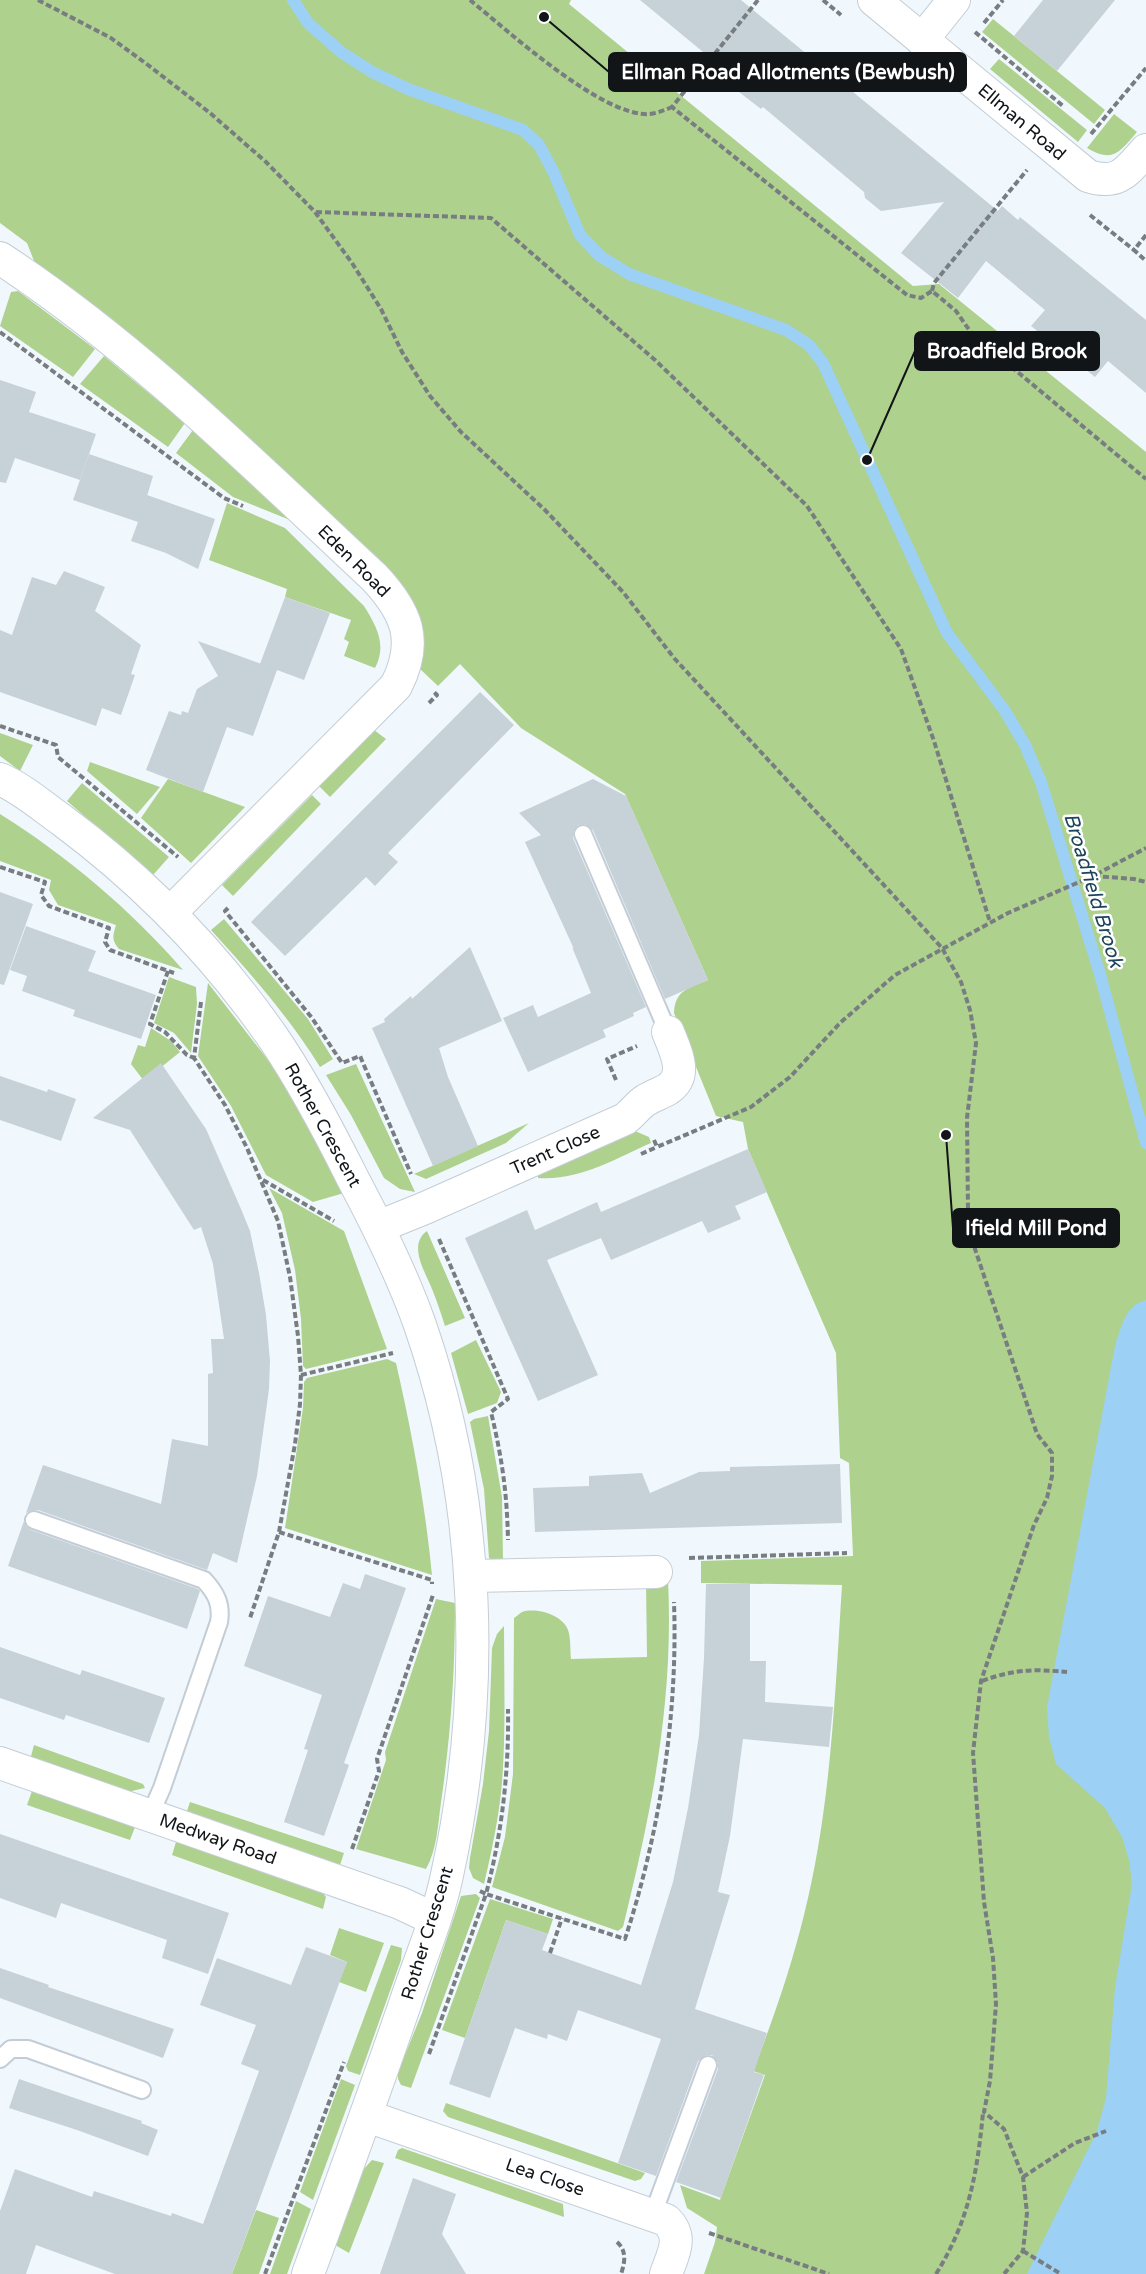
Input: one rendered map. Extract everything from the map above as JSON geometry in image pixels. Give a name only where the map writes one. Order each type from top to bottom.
[{"type":"street","name":"Ellman Road","points":[[874,0],[1088,176],[1101,181],[1114,179],[1125,174],[1146,150]]},
{"type":"street","points":[[922,40],[951,4]]},
{"type":"street","name":"Eden Road","points":[[0,258],[59,299],[155,377],[374,577],[395,602],[402,615],[409,650],[406,667]]},
{"type":"street","points":[[170,913],[384,700],[396,686],[406,667]]},
{"type":"street","name":"Rother Crescent","points":[[0,779],[33,799],[99,848],[170,913],[209,973],[254,1011],[292,1066],[327,1127],[378,1227],[419,1323],[434,1371],[459,1482],[472,1576],[474,1656],[469,1737],[461,1802],[446,1879],[434,1919],[367,2116],[308,2274]]},
{"type":"street","name":"Trent Close","points":[[378,1227],[426,1208],[625,1119],[644,1101],[670,1088],[676,1081],[679,1063],[668,1032]]},
{"type":"street","points":[[472,1576],[665,1571]]},
{"type":"street","name":"Medway Road","points":[[0,1763],[400,1903],[434,1919]]},
{"type":"street","name":"Lea Close","points":[[367,2116],[664,2221]]},
{"type":"street","points":[[664,2221],[677,2239],[666,2274]]},
{"type":"lane","points":[[583,834],[668,1032]]},
{"type":"lane","points":[[34,1520],[204,1580],[216,1594],[219,1603],[219,1622],[162,1788],[150,1815]]},
{"type":"lane","points":[[0,2059],[11,2049],[28,2049],[142,2090]]},
{"type":"lane","points":[[664,2221],[708,2065]]},
{"type":"path","points":[[38,0],[111,38],[157,72],[210,113],[266,162],[315,212],[352,263],[381,309],[402,352],[437,405],[460,432],[545,510],[623,592],[674,658],[942,948],[961,982],[970,1010],[976,1044],[973,1084],[967,1118],[968,1211],[975,1249],[1037,1434],[1052,1453],[1052,1476],[1047,1498],[1034,1525],[981,1681],[973,1753],[984,1902],[993,1958],[996,2004],[990,2081],[972,2192],[963,2224],[936,2274]]},
{"type":"path","points":[[470,0],[534,53],[600,99],[630,111],[648,114],[672,107],[758,0]]},
{"type":"path","points":[[976,33],[1003,0]]},
{"type":"path","points":[[951,4],[976,33],[1067,108]]},
{"type":"path","points":[[1069,162],[1146,68]]},
{"type":"path","points":[[672,107],[907,295],[921,298],[932,291],[934,283],[1029,167]]},
{"type":"path","points":[[1085,124],[1094,131]]},
{"type":"path","points":[[315,212],[491,218],[655,360],[807,506],[902,649],[934,741],[990,922]]},
{"type":"path","points":[[1146,235],[1134,250],[1146,261]]},
{"type":"path","points":[[932,291],[956,311],[972,334],[1146,479]]},
{"type":"path","points":[[0,332],[224,498],[245,507]]},
{"type":"path","points":[[406,667],[437,695],[429,704]]},
{"type":"path","points":[[0,726],[56,745],[58,757],[204,879],[231,905],[225,911],[312,1018],[342,1063],[360,1056],[508,1399],[491,1412],[502,1459],[507,1496],[509,1575]]},
{"type":"path","points":[[637,1107],[645,1117],[657,1147],[751,1107],[790,1077],[840,1023],[895,975],[990,922],[1093,876],[1146,848]]},
{"type":"path","points":[[0,867],[45,882],[41,895],[49,906],[110,928],[105,942],[110,950],[168,971],[209,973],[194,1058]]},
{"type":"path","points":[[1093,876],[1146,882]]},
{"type":"path","points":[[168,971],[150,1024],[165,1032],[187,1055],[194,1058],[225,1105],[262,1180],[278,1221],[290,1277],[301,1375],[299,1414],[279,1532],[245,1631],[219,1622]]},
{"type":"path","points":[[262,1180],[341,1225]]},
{"type":"path","points":[[301,1375],[396,1353],[392,1342]]},
{"type":"path","points":[[279,1532],[432,1580],[433,1598],[377,1759],[379,1771],[351,1851],[362,1854]]},
{"type":"path","points":[[446,1879],[625,1939],[635,1908],[658,1803],[668,1732],[674,1656],[665,1571],[674,1558],[847,1553]]},
{"type":"path","points":[[981,1681],[1007,1672],[1035,1669],[1067,1672]]},
{"type":"path","points":[[428,2055],[486,1894],[494,1865],[507,1786],[508,1698]]},
{"type":"path","points":[[550,1953],[562,1918]]},
{"type":"path","points":[[265,2274],[348,2051]]},
{"type":"path","points":[[984,2112],[1004,2129],[1023,2176],[1027,2213],[1023,2251],[1004,2274]]},
{"type":"path","points":[[1023,2176],[1075,2143],[1106,2131]]},
{"type":"path","points":[[664,2221],[692,2227],[829,2274]]},
{"type":"path","points":[[1023,2251],[1061,2274]]},
{"type":"green space","points":[[0,0],[571,0],[569,4],[913,286],[939,284],[1146,452],[1146,2274],[704,2274],[715,2242],[717,2227],[687,2208],[680,2185],[720,2200],[765,2075],[753,2071],[793,1955],[804,1915],[820,1833],[830,1751],[842,1585],[701,1583],[701,1561],[853,1556],[849,1463],[840,1458],[836,1353],[748,1149],[743,1122],[716,1116],[674,1013],[677,999],[684,991],[708,980],[625,794],[521,728],[460,664],[438,686],[419,668],[422,632],[415,606],[403,586],[385,565],[261,452],[38,271],[27,243],[0,223]]},
{"type":"green space","points":[[993,19],[1105,110],[1094,124],[982,32]]},
{"type":"green space","points":[[999,59],[1087,130],[1078,142],[990,69]]},
{"type":"green space","points":[[1114,114],[1137,132],[1115,154],[1103,155],[1087,148]]},
{"type":"green space","points":[[18,291],[95,349],[73,377],[0,326],[11,292]]},
{"type":"green space","points":[[104,356],[185,423],[168,447],[80,384]]},
{"type":"green space","points":[[193,430],[290,520],[233,497],[176,453]]},
{"type":"green space","points":[[227,503],[285,528],[364,606],[379,636],[379,660],[375,668],[344,656],[349,642],[344,639],[351,620],[285,597],[287,589],[209,560]]},
{"type":"green space","points":[[374,730],[386,739],[330,797],[319,786]]},
{"type":"green space","points":[[0,733],[33,745],[20,771],[0,756]]},
{"type":"green space","points":[[90,762],[160,787],[137,814],[87,771]]},
{"type":"green space","points":[[168,779],[245,807],[191,863],[141,818]]},
{"type":"green space","points":[[82,783],[169,857],[153,875],[67,801]]},
{"type":"green space","points":[[312,795],[321,804],[233,896],[222,885]]},
{"type":"green space","points":[[0,814],[50,848],[97,885],[142,926],[183,970],[119,949],[113,937],[116,925],[58,905],[49,890],[51,880],[0,861]]},
{"type":"green space","points":[[224,919],[308,1019],[333,1059],[320,1067],[282,1013],[211,930]]},
{"type":"green space","points":[[169,977],[196,987],[197,1004],[191,1053],[174,1033],[154,1023]]},
{"type":"green space","points":[[208,983],[289,1087],[344,1193],[313,1202],[266,1175],[231,1106],[198,1056]]},
{"type":"green space","points":[[151,1028],[171,1041],[180,1052],[144,1081],[131,1064],[138,1045],[145,1047]]},
{"type":"green space","points":[[356,1064],[415,1192],[400,1189],[384,1178],[351,1115],[326,1075]]},
{"type":"green space","points":[[529,1123],[506,1143],[426,1179],[414,1174]]},
{"type":"green space","points":[[635,1131],[649,1137],[651,1143],[596,1168],[568,1176],[538,1178],[538,1174]]},
{"type":"green space","points":[[269,1188],[344,1231],[387,1349],[306,1369],[303,1366],[301,1319],[295,1270],[282,1213]]},
{"type":"green space","points":[[427,1231],[465,1318],[445,1326],[418,1251],[421,1237]]},
{"type":"green space","points":[[476,1340],[501,1392],[497,1403],[468,1414],[451,1353]]},
{"type":"green space","points":[[387,1359],[396,1363],[422,1495],[432,1575],[285,1528],[303,1408],[304,1382],[307,1378]]},
{"type":"green space","points":[[488,1416],[502,1497],[503,1560],[489,1558],[484,1489],[470,1422]]},
{"type":"green space","points":[[668,1579],[668,1669],[659,1755],[634,1883],[623,1927],[618,1931],[492,1887],[505,1837],[513,1774],[514,1618],[522,1612],[534,1611],[555,1616],[561,1620],[569,1633],[571,1659],[647,1657],[646,1582]]},
{"type":"green space","points":[[436,1599],[455,1603],[454,1653],[450,1727],[438,1828],[433,1854],[426,1869],[356,1849],[386,1760],[385,1752]]},
{"type":"green space","points":[[504,1626],[502,1783],[495,1834],[484,1884],[473,1878],[469,1868],[489,1731],[492,1648],[497,1634]]},
{"type":"green space","points":[[34,1745],[143,1784],[145,1788],[127,1792],[30,1760]]},
{"type":"green space","points":[[32,1791],[135,1827],[130,1840],[27,1805]]},
{"type":"green space","points":[[190,1802],[344,1853],[339,1868],[185,1817]]},
{"type":"green space","points":[[176,1842],[323,1893],[326,1897],[323,1909],[172,1855]]},
{"type":"green space","points":[[476,1894],[480,1898],[411,2088],[401,2085],[398,2072],[422,2013],[461,1896]]},
{"type":"green space","points":[[490,1899],[553,1919],[548,1934],[506,1920],[465,2038],[442,2030]]},
{"type":"green space","points":[[339,1928],[384,1943],[366,1992],[339,1982],[347,1962],[330,1955]]},
{"type":"green space","points":[[391,1945],[402,1948],[401,1960],[360,2075],[348,2071],[346,2066]]},
{"type":"green space","points":[[341,2079],[355,2085],[313,2200],[300,2192]]},
{"type":"green space","points":[[446,2103],[645,2173],[641,2179],[635,2181],[448,2117],[443,2111]]},
{"type":"green space","points":[[402,2148],[563,2204],[564,2217],[395,2158],[398,2150]]},
{"type":"green space","points":[[372,2160],[384,2163],[349,2253],[335,2245],[363,2170]]},
{"type":"green space","points":[[296,2201],[311,2209],[287,2274],[270,2274]]},
{"type":"green space","points":[[256,2210],[279,2218],[259,2274],[232,2274]]},
{"type":"water","points":[[1146,1300],[1146,2274],[1027,2274],[1097,2131],[1106,2098],[1115,1988],[1132,1884],[1129,1860],[1122,1837],[1105,1808],[1056,1764],[1049,1737],[1047,1707],[1115,1346],[1129,1312]]},
{"type":"building","points":[[640,0],[741,0],[998,211],[1002,206],[1018,220],[1020,217],[1146,320],[1146,393],[1108,361],[1095,377],[1031,326],[1045,310],[986,261],[958,298],[901,253],[944,202],[881,211],[865,198],[864,192],[763,107],[761,109],[708,68],[714,61]]},
{"type":"building","points":[[1043,0],[1115,0],[1057,71],[1014,36]]},
{"type":"building","points":[[0,380],[36,392],[29,412],[96,434],[80,480],[15,458],[6,483],[0,482]]},
{"type":"building","points":[[89,454],[153,476],[147,495],[215,519],[198,569],[166,553],[131,541],[138,522],[73,500]]},
{"type":"building","points":[[64,571],[105,587],[95,611],[141,645],[131,674],[135,675],[121,715],[102,708],[96,726],[0,692],[0,630],[12,635],[32,577],[56,585]]},
{"type":"building","points":[[285,597],[330,613],[304,680],[277,670],[253,736],[227,727],[203,792],[146,770],[169,711],[181,715],[182,711],[188,713],[197,689],[218,676],[198,641],[260,664]]},
{"type":"building","points":[[480,692],[514,725],[388,853],[398,862],[375,886],[366,877],[285,956],[251,922]]},
{"type":"building","points":[[593,779],[626,796],[708,980],[665,999],[593,830],[585,824],[578,825],[573,832],[573,838],[646,1007],[633,1013],[634,1016],[603,1030],[606,1037],[528,1072],[503,1018],[533,1005],[538,1017],[591,993],[572,947],[574,949],[525,842],[541,835],[519,813]]},
{"type":"building","points":[[0,892],[33,904],[4,985],[0,984]]},
{"type":"building","points":[[26,926],[96,951],[88,971],[156,995],[141,1039],[73,1016],[75,1010],[22,991],[27,976],[10,970]]},
{"type":"building","points":[[470,947],[502,1021],[439,1048],[448,1077],[478,1146],[433,1166],[372,1028],[385,1022],[384,1019],[411,996],[412,999]]},
{"type":"building","points":[[161,1063],[206,1129],[241,1209],[250,1231],[266,1315],[270,1361],[269,1389],[257,1476],[237,1563],[213,1553],[207,1570],[38,1510],[26,1513],[43,1465],[161,1504],[172,1439],[208,1446],[208,1374],[213,1373],[211,1339],[224,1339],[213,1264],[201,1227],[194,1230],[130,1130],[93,1118]]},
{"type":"building","points":[[0,1076],[76,1099],[61,1141],[0,1120]]},
{"type":"building","points":[[748,1149],[767,1192],[735,1206],[741,1219],[708,1233],[702,1221],[611,1260],[601,1238],[547,1260],[598,1375],[538,1401],[465,1238],[527,1210],[535,1230],[597,1202],[601,1212]]},
{"type":"building","points":[[840,1464],[842,1523],[535,1532],[533,1488],[589,1486],[589,1476],[642,1473],[650,1493],[699,1472],[730,1471],[730,1467]]},
{"type":"building","points":[[24,1521],[31,1530],[198,1589],[200,1591],[187,1629],[8,1566]]},
{"type":"building","points":[[365,1574],[406,1588],[344,1763],[349,1765],[324,1836],[284,1822],[308,1750],[304,1749],[322,1695],[244,1666],[268,1596],[330,1617],[343,1583],[360,1589]]},
{"type":"building","points":[[706,1584],[750,1584],[750,1661],[766,1661],[765,1702],[833,1707],[829,1747],[743,1739],[730,1836],[718,1892],[730,1895],[695,2009],[767,2033],[754,2072],[764,2075],[721,2198],[676,2182],[718,2069],[718,2063],[712,2055],[706,2055],[698,2061],[656,2176],[618,2163],[661,2039],[578,2010],[567,2041],[548,2034],[547,2039],[515,2028],[490,2098],[449,2084],[506,1920],[548,1934],[542,1950],[641,1985],[673,1882],[688,1808],[699,1735]]},
{"type":"building","points":[[0,1647],[80,1675],[82,1670],[165,1698],[149,1743],[66,1715],[64,1720],[0,1698]]},
{"type":"building","points":[[0,1834],[229,1913],[208,1974],[162,1958],[167,1940],[61,1903],[56,1918],[0,1898]]},
{"type":"building","points":[[306,1947],[347,1962],[232,2274],[115,2274],[36,2245],[26,2274],[0,2274],[0,2211],[15,2169],[92,2197],[94,2191],[203,2224],[259,2071],[241,2064],[256,2025],[200,2005],[217,1958],[291,1985]]},
{"type":"building","points":[[0,1968],[49,1985],[48,1987],[174,2029],[163,2058],[0,1998]]},
{"type":"building","points":[[19,2079],[142,2121],[141,2123],[158,2130],[148,2156],[9,2108]]},
{"type":"building","points":[[413,2178],[456,2194],[442,2234],[466,2274],[380,2274]]},
{"type":"waterway","name":"Broadfield Brook","points":[[293,0],[308,23],[341,52],[372,72],[408,89],[523,130],[539,145],[553,171],[580,235],[600,256],[629,274],[786,330],[809,345],[823,363],[947,633],[1005,711],[1025,745],[1041,782],[1099,971],[1146,1143]]},
{"type":"place","name":"Ellman Road Allotments (Bewbush)","points":[[544,17]]},
{"type":"place","name":"Broadfield Brook","points":[[867,460]]},
{"type":"place","name":"Ifield Mill Pond","points":[[946,1135]]}]
